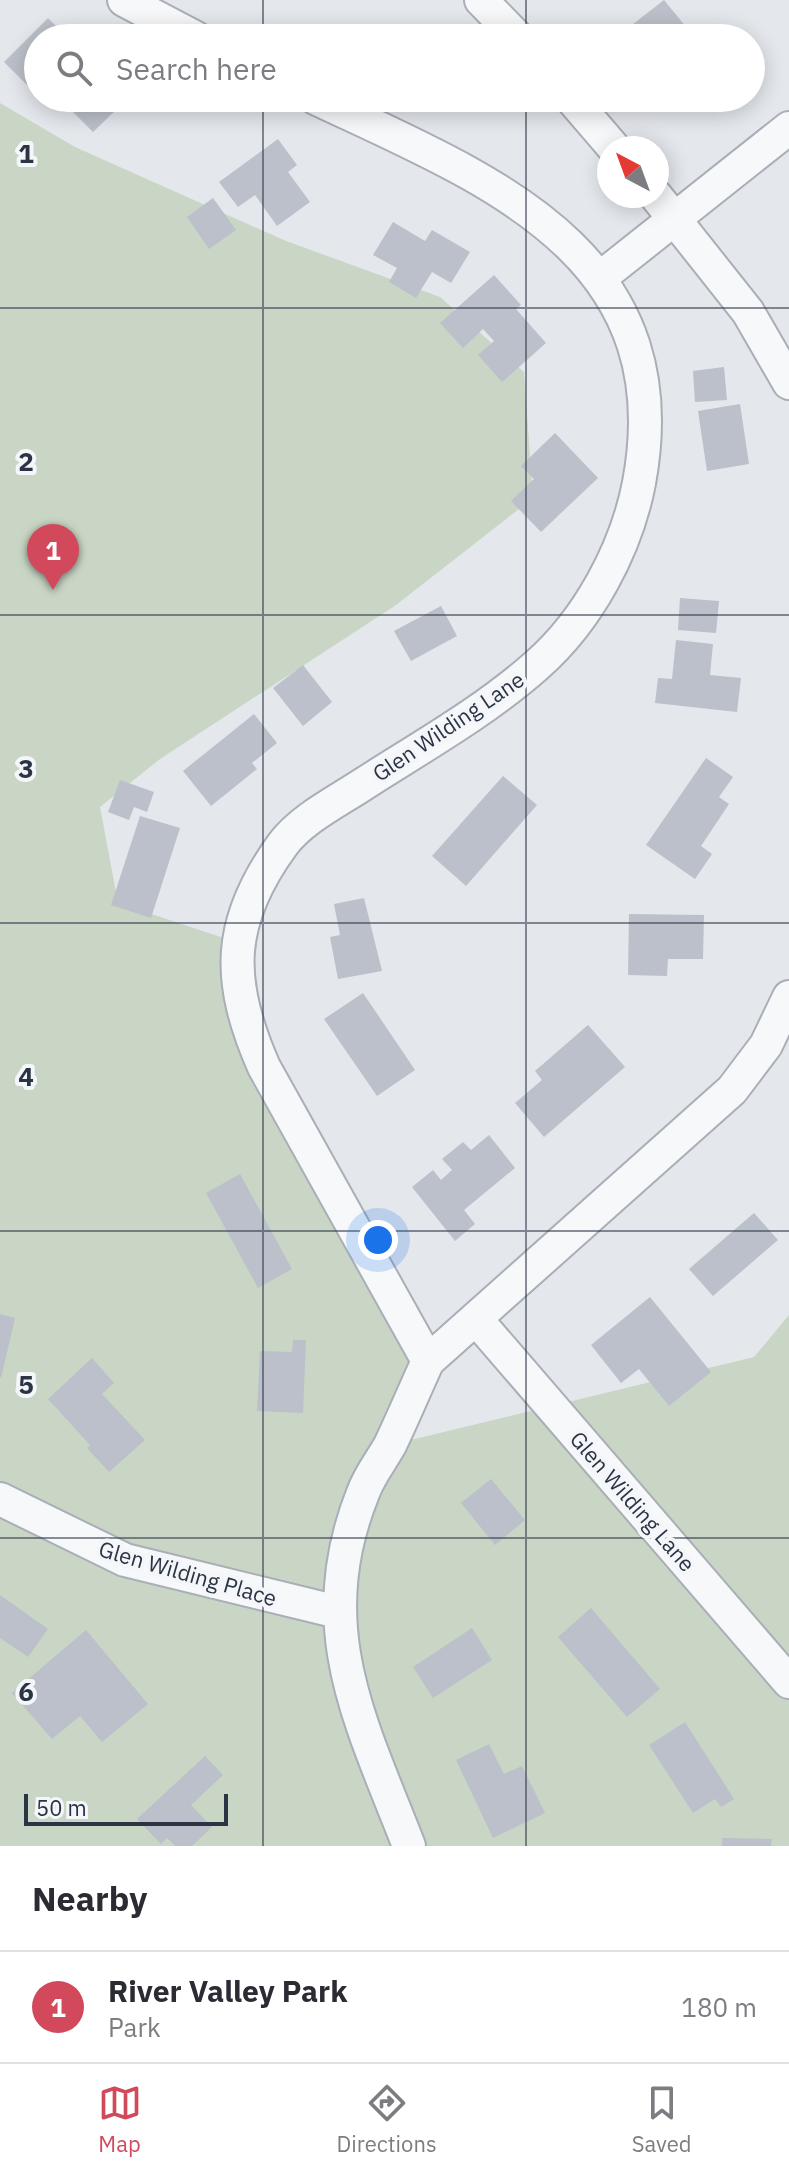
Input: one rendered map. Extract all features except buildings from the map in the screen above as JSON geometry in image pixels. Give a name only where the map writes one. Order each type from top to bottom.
[{"type":"street","points":[[124,0],[169,24]]},
{"type":"street","points":[[481,0],[504,24]]},
{"type":"street","name":"Glen Wilding Lane","points":[[344,112],[456,165],[526,208],[564,237],[600,278],[620,313],[646,403],[645,450],[636,500],[615,559],[581,614],[539,664],[488,704],[324,809],[286,840],[259,880],[242,925],[235,974],[244,1022],[264,1067],[428,1361]]},
{"type":"street","points":[[583,112],[604,136]]},
{"type":"street","points":[[669,204],[789,128]]},
{"type":"street","points":[[600,278],[664,208]]},
{"type":"street","points":[[666,208],[748,312],[789,383]]},
{"type":"street","points":[[409,1846],[353,1701],[340,1649],[338,1612],[346,1543],[363,1491],[390,1445],[428,1361],[732,1090],[766,1045],[789,997]]},
{"type":"street","name":"Glen Wilding Lane","points":[[476,1319],[789,1682]]},
{"type":"street","name":"Glen Wilding Place","points":[[0,1499],[125,1560],[338,1612]]},
{"type":"green space","points":[[0,103],[75,147],[286,241],[440,297],[524,372],[533,498],[396,605],[160,759],[100,807],[118,903],[239,943],[300,1132],[428,1361],[390,1445],[754,1357],[789,1315],[789,1846],[0,1846]]},
{"type":"place","name":"River Valley Park","points":[[53,590]]}]
